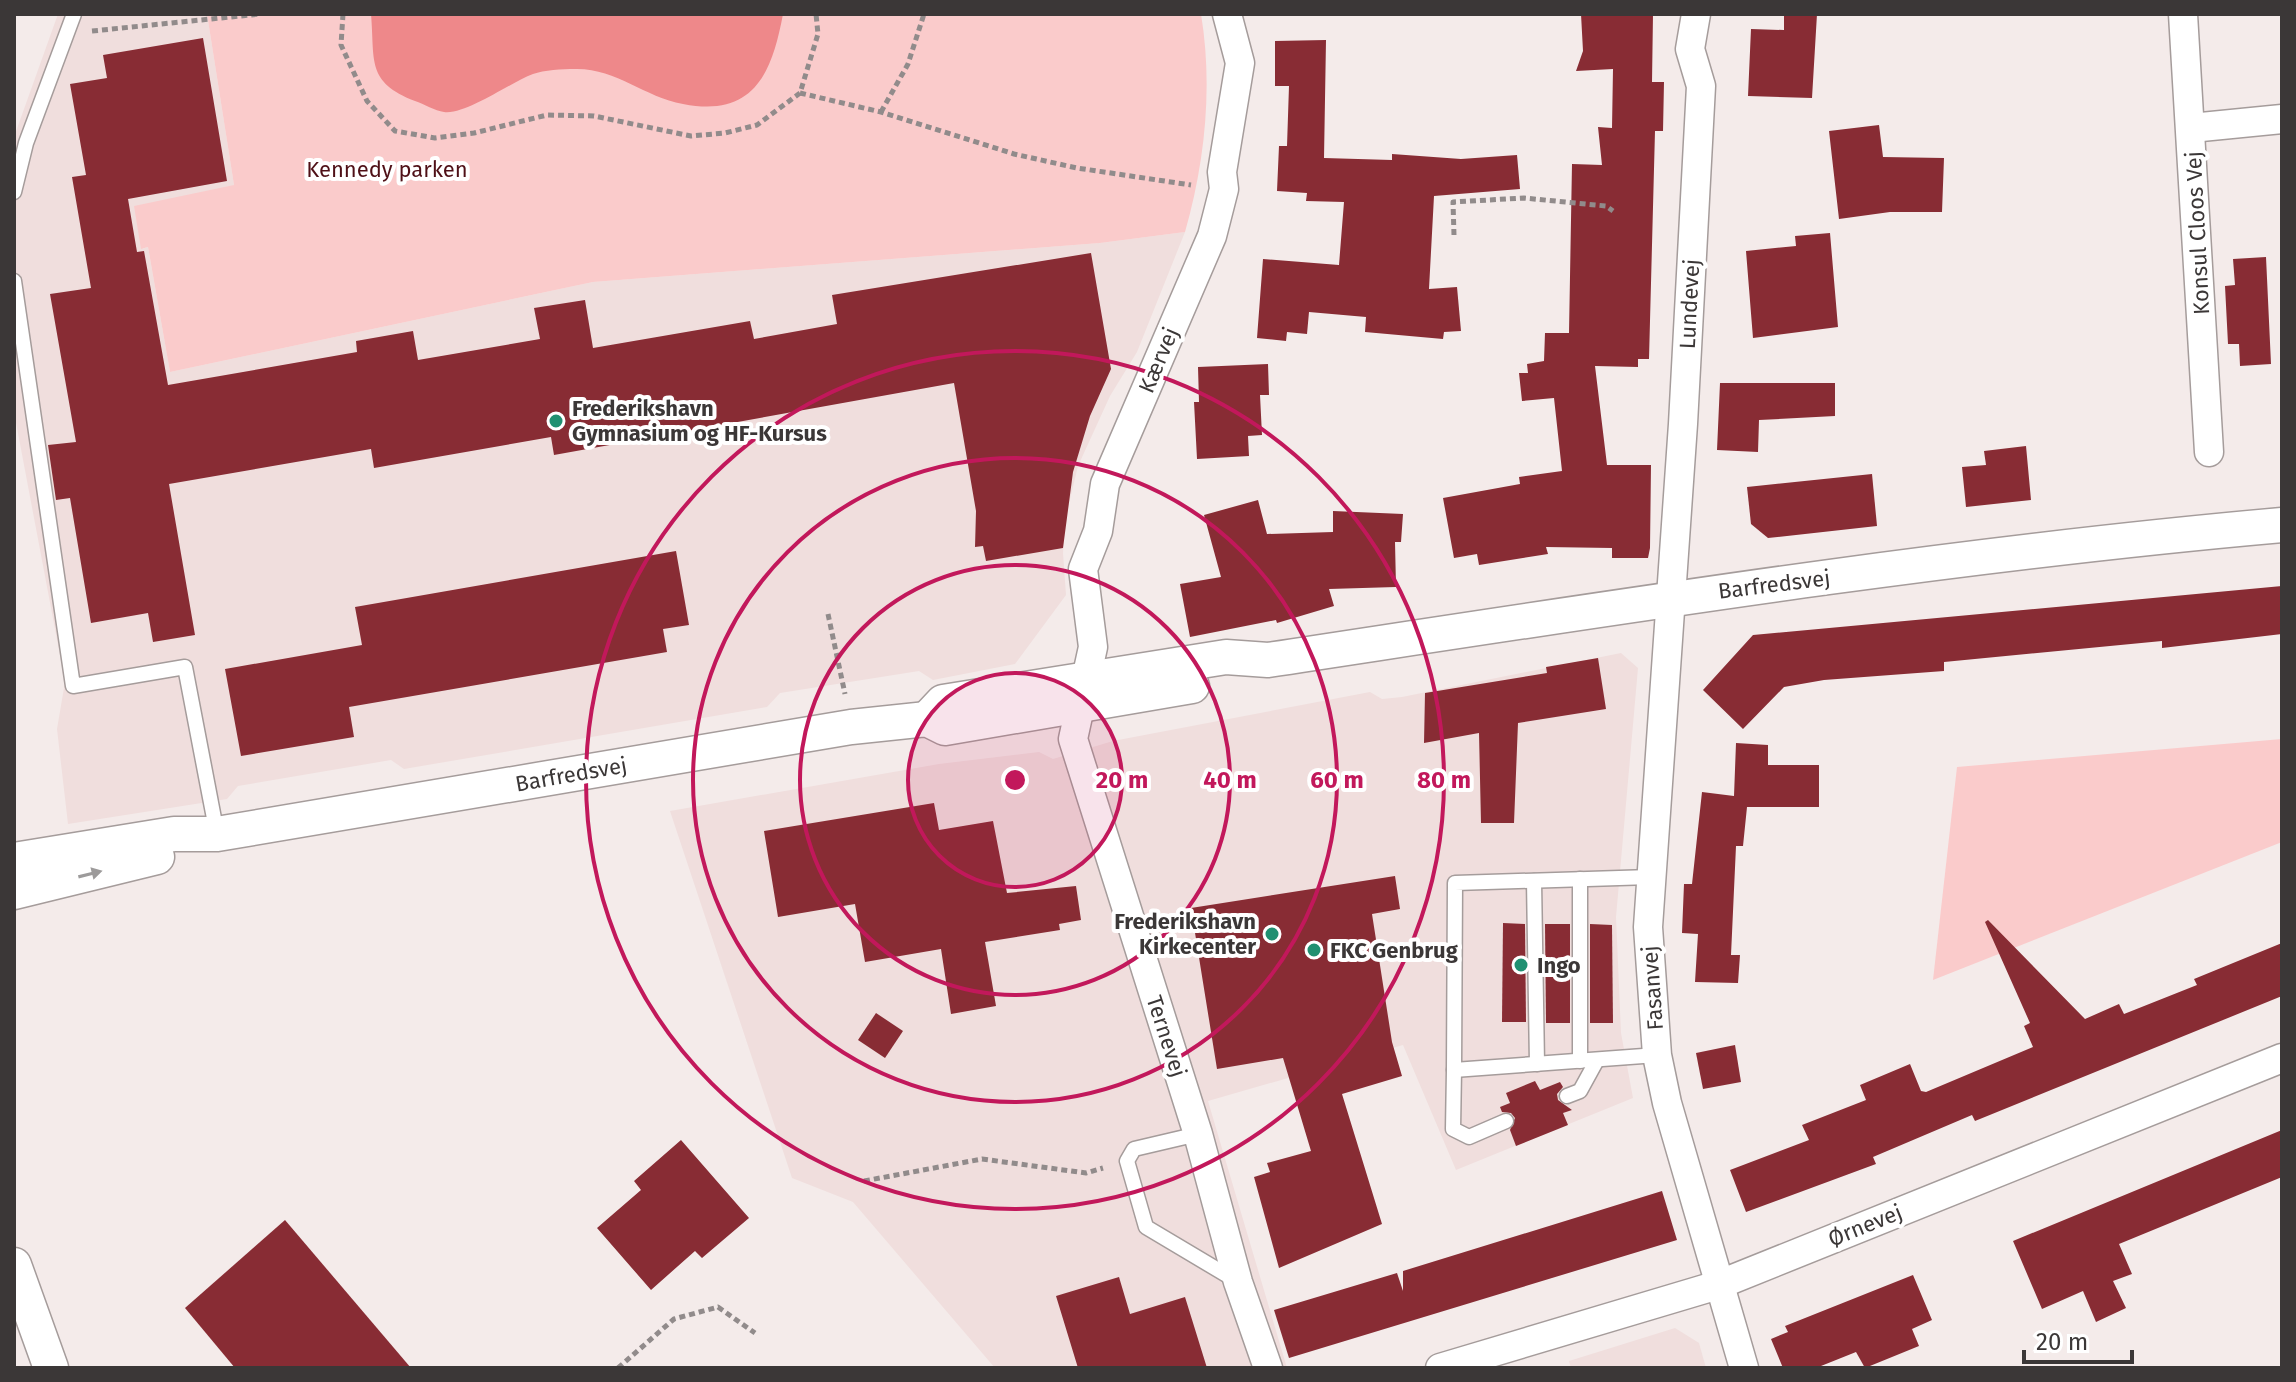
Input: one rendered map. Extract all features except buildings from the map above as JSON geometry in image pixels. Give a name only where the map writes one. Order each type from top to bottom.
[{"type":"street","name":"Kærvej","points":[[1083,692],[1093,647],[1083,569],[1098,531],[1105,484],[1212,236],[1224,189],[1222,172],[1240,63],[1227,14]]},
{"type":"street","name":"Lundevej","points":[[1671,597],[1701,86],[1690,49],[1696,14]]},
{"type":"street","name":"Konsul Cloos Vej","points":[[2183,14],[2209,452]]},
{"type":"street","points":[[2191,128],[2282,119]]},
{"type":"street","name":"Barfredsvej","points":[[14,860],[174,834],[217,834],[851,727],[927,719],[945,728],[1083,692],[1231,680],[1268,660],[1671,597],[2102,543],[2282,525]]},
{"type":"street","name":"Fasanvej","points":[[1671,597],[1648,927],[1657,1055],[1718,1285],[1744,1368]]},
{"type":"street","name":"Ternevej","points":[[1083,692],[1073,739],[1198,1134],[1238,1282],[1268,1368]]},
{"type":"street","name":"Barfredsvej","points":[[14,892],[180,851],[217,834]]},
{"type":"street","name":"Ørnevej","points":[[1440,1368],[1718,1285],[2282,1058]]},
{"type":"street","points":[[14,1265],[51,1368]]},
{"type":"lane","points":[[14,192],[26,143],[74,14]]},
{"type":"lane","points":[[14,281],[73,686],[185,667],[217,834]]},
{"type":"lane","points":[[1506,1121],[1469,1137],[1453,1129],[1455,883],[1651,877]]},
{"type":"lane","points":[[1580,879],[1580,1061]]},
{"type":"lane","points":[[1534,881],[1537,1064]]},
{"type":"lane","points":[[1454,1070],[1657,1055]]},
{"type":"lane","points":[[1567,1096],[1580,1091],[1597,1060]]},
{"type":"lane","points":[[1198,1134],[1134,1149],[1127,1161],[1146,1227],[1238,1282]]},
{"type":"path","points":[[67,33],[260,14]]},
{"type":"path","points":[[343,14],[341,45],[367,101],[395,131],[435,138],[474,133],[547,115],[594,116],[691,136],[725,133],[757,125],[800,93],[818,34],[816,14]]},
{"type":"path","points":[[881,112],[908,64],[924,14]]},
{"type":"path","points":[[800,93],[881,112],[1014,154],[1065,165],[1224,189]]},
{"type":"path","points":[[1454,235],[1453,202],[1524,198],[1606,206],[1613,211]]},
{"type":"path","points":[[828,614],[851,727]]},
{"type":"path","points":[[864,1181],[982,1159],[1086,1173],[1127,1161]]},
{"type":"path","points":[[618,1368],[674,1319],[718,1307],[755,1333]]},
{"type":"shaded area","name":"Frederikshavn Gymnasium og HF-Kursus","points":[[58,14],[207,14],[234,185],[142,249],[148,247],[170,372],[593,282],[1100,243],[1185,232],[1137,352],[1110,396],[1078,466],[1065,520],[1063,553],[1066,595],[1015,664],[933,680],[919,671],[780,693],[767,707],[404,769],[391,760],[238,786],[227,799],[68,824],[57,729],[65,682],[14,412],[14,137]]},
{"type":"shaded area","points":[[371,14],[783,14],[773,55],[765,72],[756,86],[743,97],[727,104],[707,107],[683,104],[604,73],[570,69],[533,74],[476,104],[444,112],[399,94],[381,78],[374,57]]},
{"type":"shaded area","points":[[1621,653],[1638,668],[1616,917],[1621,1033],[1633,1098],[1456,1170],[1403,1045],[1208,1101],[1287,1368],[995,1368],[853,1202],[792,1178],[670,811],[939,764],[1039,752],[1053,759],[1113,741],[1370,692],[1382,699],[1402,697]]},
{"type":"shaded area","points":[[1675,1328],[1699,1343],[1706,1368],[1571,1368],[1569,1361]]},
{"type":"green space","name":"Kennedy parken","points":[[207,14],[1201,14],[1206,96],[1198,179],[1185,232],[1100,243],[593,282],[170,372],[148,247],[141,249],[134,206],[234,185]]},
{"type":"green space","points":[[2282,739],[2282,842],[1933,980],[1957,767]]},
{"type":"place","name":"Frederikshavn Gymnasium og HF-Kursus","points":[[556,421]]},
{"type":"place","name":"Frederikshavn Kirkecenter","points":[[1272,934]]},
{"type":"place","name":"FKC Genbrug","points":[[1314,950]]},
{"type":"place","name":"Ingo","points":[[1521,965]]}]
